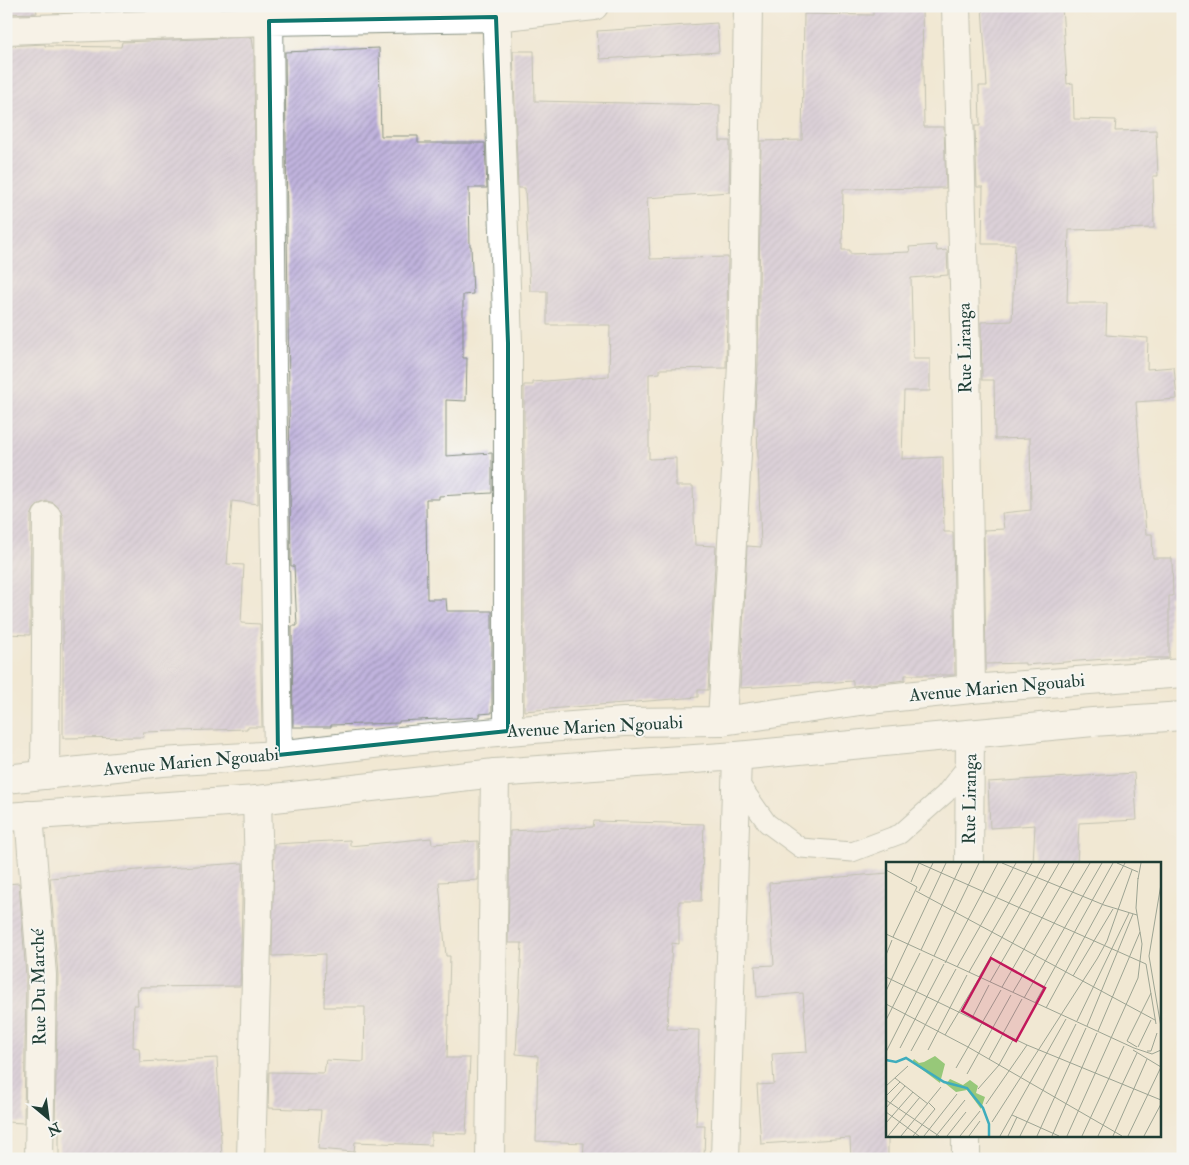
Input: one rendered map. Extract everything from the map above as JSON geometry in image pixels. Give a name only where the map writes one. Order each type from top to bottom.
[{"type":"street","points":[[6,30],[57,18],[269,13],[496,12],[594,6]]},
{"type":"street","points":[[722,721],[742,364],[748,6]]},
{"type":"street","name":"Rue Liranga","points":[[956,6],[966,354],[971,689]]},
{"type":"street","points":[[496,12],[508,343],[508,731]]},
{"type":"street","points":[[269,13],[278,756]]},
{"type":"street","points":[[45,775],[47,517]]},
{"type":"street","name":"Avenue Marien Ngouabi","points":[[6,779],[162,762],[278,756],[390,742],[508,731],[624,722],[722,721],[860,701],[971,689],[1183,673]]},
{"type":"street","points":[[18,816],[257,800],[495,773],[737,767],[970,747],[1093,722],[1183,716]]},
{"type":"street","name":"Rue Liranga","points":[[969,862],[970,747]]},
{"type":"street","points":[[725,1159],[737,767]]},
{"type":"street","points":[[490,1159],[495,773]]},
{"type":"street","points":[[251,1159],[259,872],[257,800]]},
{"type":"street","name":"Rue Du Marché","points":[[18,816],[42,975],[39,1159]]},
{"type":"street","points":[[966,1138],[966,1159]]},
{"type":"lane","points":[[737,767],[767,823],[801,848],[852,852],[900,834],[945,794],[970,747]]},
{"type":"highlighted area","points":[[496,17],[508,343],[508,731],[278,755],[269,21]]},
{"type":"building","points":[[6,6],[36,6],[37,13],[6,14]]},
{"type":"building","points":[[123,6],[243,6],[123,10]]},
{"type":"building","points":[[922,6],[924,127],[944,127],[946,188],[843,189],[842,250],[850,250],[850,254],[910,252],[909,247],[936,245],[937,251],[947,250],[948,275],[911,278],[913,359],[930,359],[930,391],[904,391],[902,459],[943,457],[944,532],[953,532],[955,675],[905,675],[905,680],[853,686],[853,681],[740,688],[747,546],[761,547],[757,427],[754,427],[758,365],[761,141],[802,140],[804,14],[873,15],[873,8]]},
{"type":"building","points":[[982,6],[1062,6],[1067,84],[1073,83],[1074,119],[1116,120],[1115,131],[1156,130],[1158,176],[1153,176],[1154,228],[1069,230],[1067,303],[1107,303],[1106,335],[1148,338],[1147,369],[1174,367],[1177,399],[1136,402],[1146,534],[1152,534],[1153,558],[1172,558],[1173,596],[1169,596],[1169,658],[1119,658],[1025,665],[1025,663],[986,664],[984,530],[1004,529],[1002,513],[1031,510],[1030,438],[995,439],[994,380],[982,380],[981,322],[1012,321],[1015,244],[982,244],[983,187],[977,187],[975,126],[980,126],[979,86],[987,86]]},
{"type":"building","points":[[717,23],[719,52],[600,59],[597,31]]},
{"type":"building","points":[[252,37],[254,53],[258,504],[232,501],[227,564],[244,565],[241,623],[260,624],[262,727],[143,732],[144,737],[63,738],[63,517],[60,509],[54,503],[47,501],[39,504],[31,516],[30,635],[6,634],[6,46],[45,44],[45,46],[121,47],[122,42]]},
{"type":"building","points":[[379,48],[381,136],[418,136],[418,143],[485,143],[487,188],[469,188],[473,294],[463,295],[463,358],[467,358],[466,401],[446,400],[446,456],[492,453],[492,493],[439,496],[439,499],[426,499],[427,599],[446,599],[447,611],[492,611],[492,713],[480,714],[480,717],[399,721],[399,723],[293,727],[292,626],[297,626],[294,566],[291,566],[285,52]]},
{"type":"building","points":[[513,51],[534,51],[535,101],[720,105],[720,141],[730,141],[729,192],[647,198],[650,259],[728,257],[726,368],[660,369],[660,373],[649,374],[649,459],[676,458],[676,486],[693,486],[695,545],[716,546],[708,690],[698,690],[698,697],[524,711],[524,385],[533,385],[533,382],[609,376],[610,325],[547,325],[547,291],[530,291],[525,188],[518,188]]},
{"type":"building","points":[[1134,773],[1137,820],[1079,823],[1077,862],[1033,862],[1035,825],[990,828],[988,782]]},
{"type":"building","points":[[594,821],[704,824],[701,901],[679,901],[679,944],[672,943],[667,1029],[699,1030],[696,1125],[705,1125],[704,1159],[583,1159],[584,1143],[536,1141],[538,1056],[516,1054],[522,943],[508,943],[510,831],[593,827]]},
{"type":"building","points":[[431,838],[432,844],[478,841],[478,880],[439,882],[446,956],[450,956],[447,1058],[470,1058],[466,1134],[431,1133],[431,1145],[355,1142],[354,1152],[318,1149],[321,1110],[268,1108],[269,1072],[324,1073],[326,1060],[364,1062],[365,1007],[324,1007],[325,954],[272,956],[274,844],[350,840],[350,846]]},
{"type":"building","points":[[243,863],[240,986],[140,987],[140,990],[137,990],[138,1005],[134,1005],[133,1047],[139,1048],[140,1062],[217,1058],[222,1159],[59,1159],[59,1125],[55,1125],[58,975],[50,878]]},
{"type":"building","points":[[886,873],[886,1138],[888,1138],[888,1159],[851,1159],[850,1138],[761,1144],[757,1085],[774,1084],[772,1054],[807,1052],[803,993],[757,997],[755,966],[774,965],[769,883]]},
{"type":"building","points":[[19,883],[26,976],[24,1123],[6,1122],[6,884]]}]
